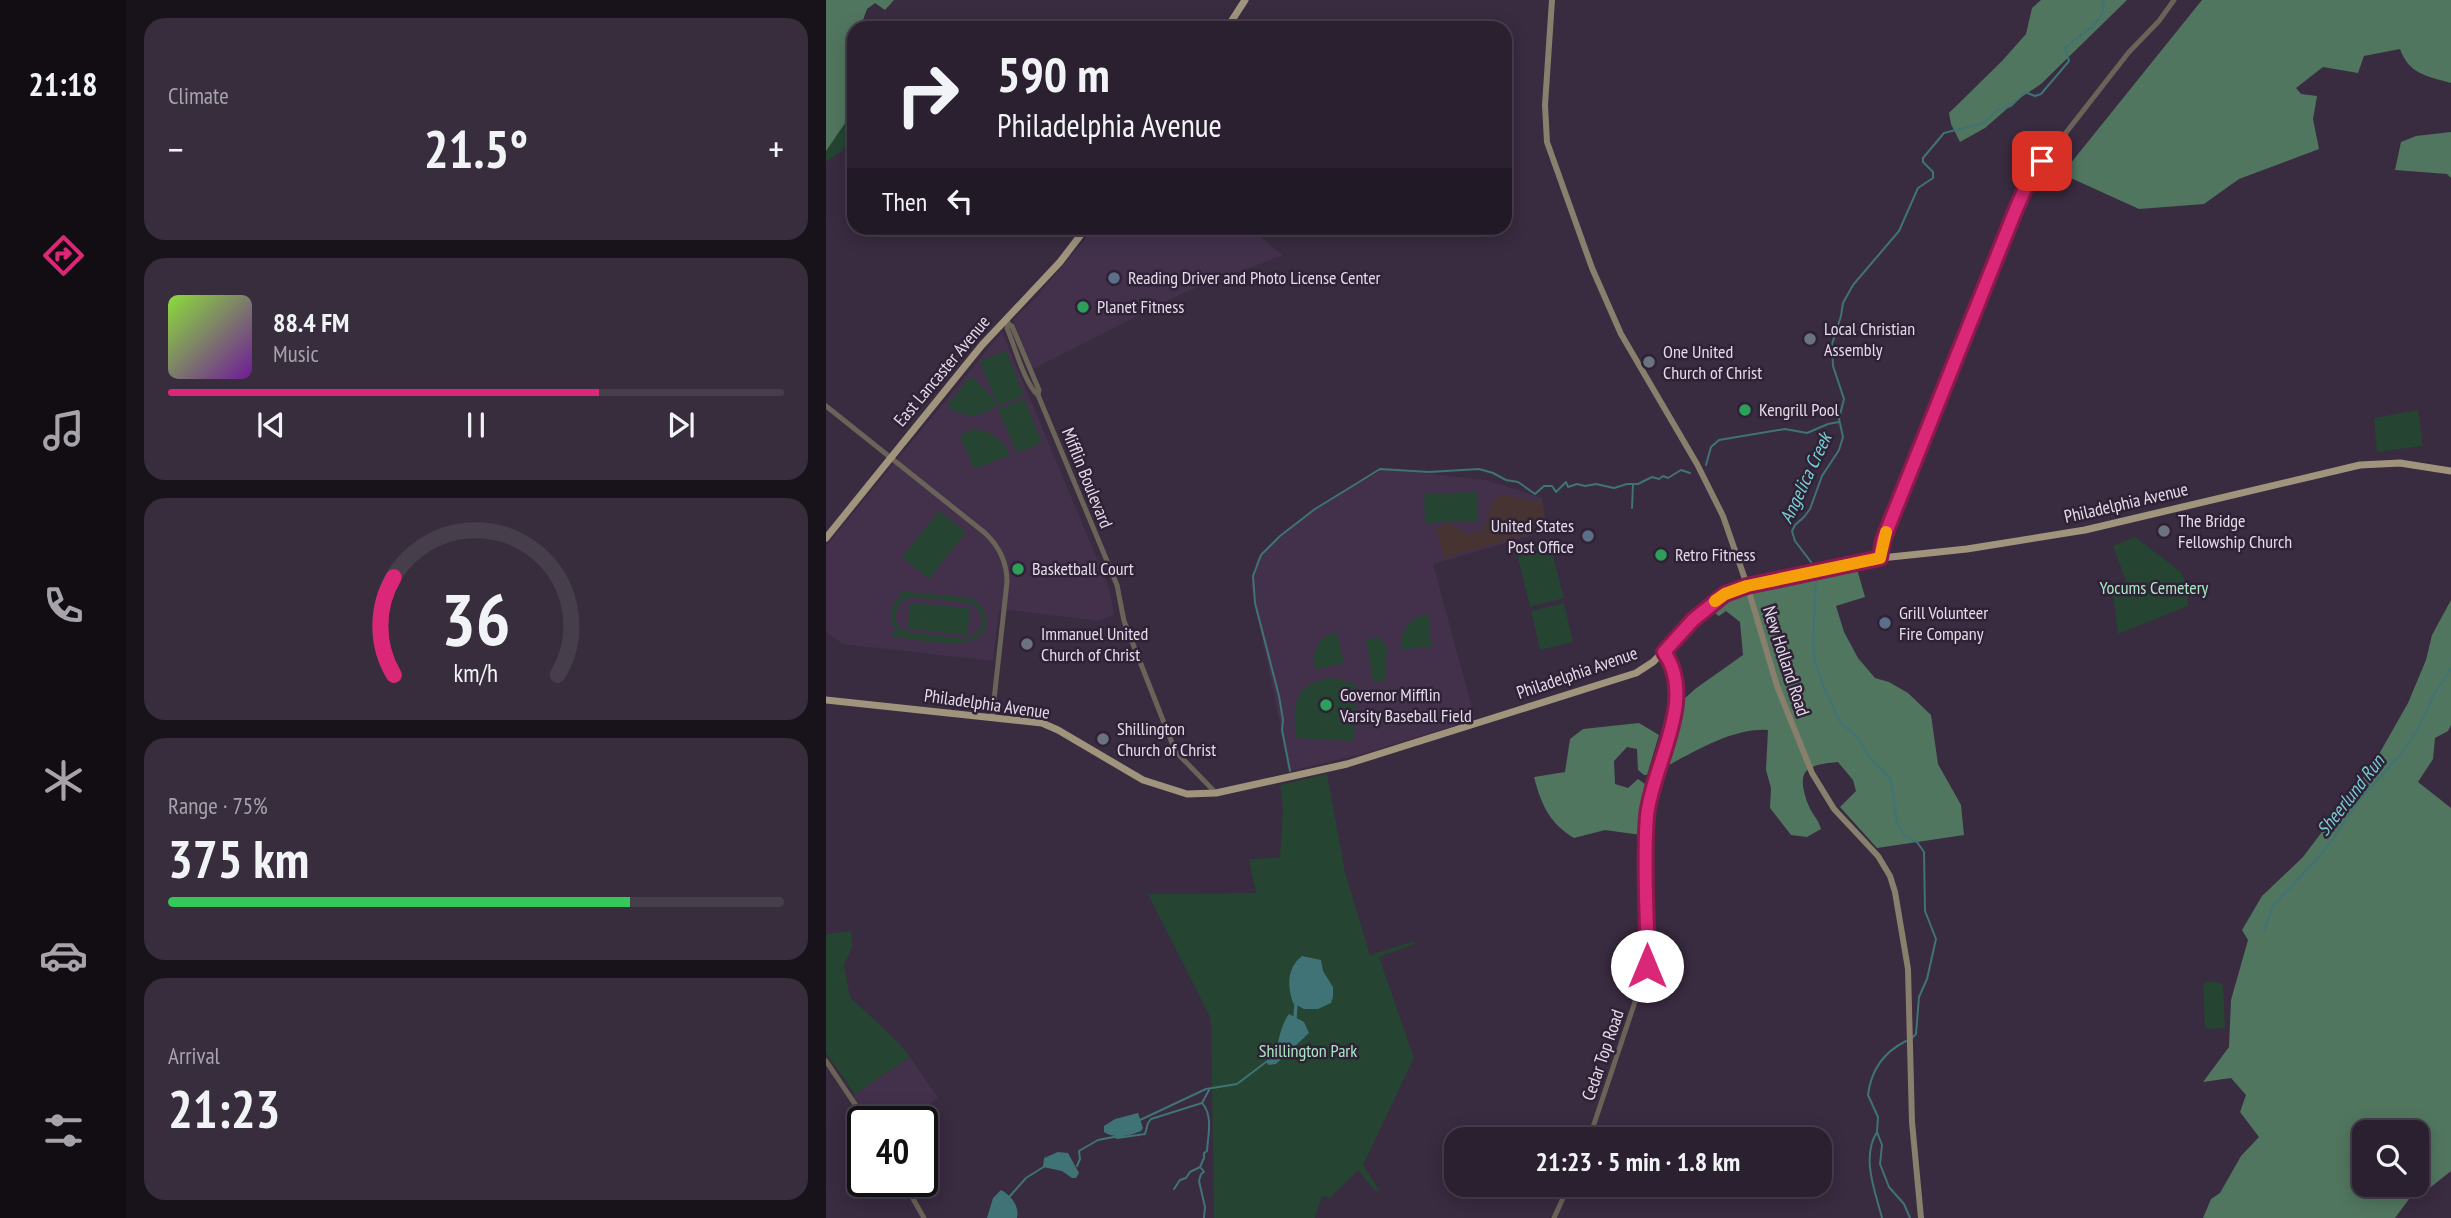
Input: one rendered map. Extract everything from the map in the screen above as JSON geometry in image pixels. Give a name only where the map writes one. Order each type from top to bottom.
[{"type":"main road","points":[[1232,21],[1245,0]]},
{"type":"main road","name":"New Holland Road","points":[[1552,0],[1545,120],[1547,142],[1592,268],[1612,315],[1716,500],[1747,586],[1777,686],[1812,773],[1834,809],[1878,856],[1893,885],[1907,959],[1912,1122],[1921,1218]]},
{"type":"main road","name":"East Lancaster Avenue","points":[[826,538],[982,345],[1008,322],[1081,235]]},
{"type":"main road","name":"Philadelphia Avenue","points":[[826,700],[1050,726],[1130,774],[1158,786],[1187,794],[1216,793],[1347,764],[1629,675],[1650,664],[1664,652],[1712,603],[1725,594],[1747,586],[1880,558],[1967,549],[2076,532],[2360,465],[2400,463],[2451,471]]},
{"type":"street","points":[[1880,558],[1883,540],[1947,376],[2029,180],[2129,52],[2174,0]]},
{"type":"street","name":"Mifflin Boulevard","points":[[1008,322],[1012,326],[1117,585],[1124,621],[1172,743],[1180,756],[1216,793]]},
{"type":"street","points":[[826,406],[985,533],[1003,557],[1007,582],[992,718]]},
{"type":"street","name":"Cedar Top Road","points":[[1593,1127],[1647,961],[1647,815],[1678,690],[1673,669],[1664,652]]},
{"type":"street","points":[[826,1061],[856,1106]]},
{"type":"street","points":[[912,1197],[924,1218]]},
{"type":"street","points":[[1554,1218],[1564,1197]]},
{"type":"shaded area","points":[[826,0],[894,0],[885,10],[875,3],[867,9],[863,21],[847,21],[847,120],[826,151]]},
{"type":"shaded area","points":[[2041,0],[2127,0],[2041,84],[2017,100],[1985,128],[1960,142],[1949,113],[2026,34],[2032,8]]},
{"type":"shaded area","points":[[2202,0],[2451,0],[2451,83],[2426,76],[2414,69],[2400,49],[2364,56],[2358,73],[2323,67],[2296,88],[2301,94],[2317,96],[2313,119],[2319,149],[2239,179],[2204,204],[2139,209],[2062,174]]},
{"type":"shaded area","points":[[2451,132],[2451,178],[2447,174],[2395,170],[2401,142],[2416,136]]},
{"type":"shaded area","points":[[1088,235],[1258,235],[1283,255],[1183,293],[1033,369],[1013,320],[1036,298]]},
{"type":"shaded area","points":[[1002,332],[1109,587],[1114,615],[1098,621],[999,609],[993,661],[843,644],[826,632],[826,546]]},
{"type":"shaded area","points":[[1384,469],[1486,480],[1542,498],[1547,531],[1433,564],[1475,719],[1366,753],[1290,771],[1251,585],[1257,559],[1287,531],[1331,498]]},
{"type":"shaded area","points":[[1501,495],[1542,502],[1546,529],[1444,558],[1436,528],[1449,523],[1467,534],[1483,531],[1493,500]]},
{"type":"shaded area","points":[[1857,569],[1865,597],[1836,606],[1844,632],[1858,658],[1875,678],[1889,682],[1908,693],[1931,715],[1938,764],[1961,805],[1964,835],[1877,848],[1840,807],[1856,791],[1853,780],[1838,762],[1818,765],[1806,771],[1804,792],[1821,829],[1807,837],[1791,835],[1770,808],[1771,788],[1766,770],[1768,730],[1729,736],[1667,766],[1666,761],[1683,700],[1743,655],[1740,622],[1726,611],[1719,616],[1716,614],[1716,608],[1740,593],[1767,584],[1823,572],[1826,576]]},
{"type":"shaded area","points":[[2451,600],[2451,725],[2448,731],[2435,738],[2433,759],[2418,782],[2451,808],[2451,1171],[2429,1188],[2429,1120],[2352,1120],[2352,1197],[2413,1197],[2395,1218],[2203,1218],[2211,1199],[2220,1193],[2241,1156],[2259,1137],[2240,1112],[2246,1095],[2231,1078],[2203,1082],[2229,1047],[2231,1000],[2248,940],[2242,930],[2262,896],[2303,857],[2374,763],[2408,703],[2426,660],[2432,635]]},
{"type":"shaded area","points":[[1639,723],[1659,735],[1647,775],[1638,770],[1637,749],[1627,747],[1614,761],[1615,784],[1628,788],[1638,779],[1645,784],[1640,807],[1641,835],[1605,830],[1574,838],[1558,826],[1547,812],[1534,777],[1565,772],[1570,739],[1583,729]]},
{"type":"shaded area","points":[[1302,956],[1321,960],[1323,971],[1333,987],[1331,1003],[1318,1009],[1304,1009],[1293,1003],[1290,990],[1291,971]]},
{"type":"shaded area","points":[[1289,1014],[1304,1022],[1309,1033],[1276,1064],[1269,1065],[1266,1062],[1269,1056],[1277,1051]]},
{"type":"shaded area","points":[[910,1057],[938,1098],[926,1106],[859,1106],[852,1096]]},
{"type":"shaded area","points":[[1138,1113],[1143,1128],[1141,1131],[1122,1136],[1104,1132],[1104,1126],[1115,1119]]},
{"type":"shaded area","points":[[1058,1152],[1068,1153],[1079,1173],[1076,1178],[1062,1171],[1043,1167],[1044,1158]]},
{"type":"shaded area","points":[[1001,1190],[1014,1202],[1017,1218],[987,1218],[993,1198]]},
{"type":"green space","points":[[826,41],[847,86],[847,144],[826,162]]},
{"type":"green space","points":[[1006,351],[1024,395],[998,406],[980,361]]},
{"type":"green space","points":[[969,378],[973,378],[993,398],[996,406],[978,415],[965,415],[947,406]]},
{"type":"green space","points":[[1024,399],[1042,443],[1017,453],[998,409]]},
{"type":"green space","points":[[2418,410],[2423,446],[2377,452],[2374,418]]},
{"type":"green space","points":[[972,430],[995,436],[1010,455],[977,468],[973,467],[960,435]]},
{"type":"green space","points":[[1477,492],[1478,521],[1425,523],[1424,494]]},
{"type":"green space","points":[[939,511],[966,532],[929,579],[902,557]]},
{"type":"green space","name":"Yocums Cemetery","points":[[2135,537],[2181,572],[2187,586],[2188,606],[2118,634],[2112,587],[2126,581],[2113,546]]},
{"type":"green space","points":[[1549,541],[1564,598],[1530,607],[1516,550]]},
{"type":"green space","points":[[899,591],[970,598],[979,603],[985,612],[985,627],[979,636],[952,643],[891,636],[892,632],[897,631],[891,617],[892,608],[901,596]],"holes":[[[912,597],[969,603],[981,614],[981,628],[965,639],[906,632],[897,625],[895,614],[902,601]]]},
{"type":"green space","points":[[910,603],[970,608],[967,635],[908,629]]},
{"type":"green space","points":[[1564,603],[1573,642],[1540,650],[1531,611]]},
{"type":"green space","points":[[1420,616],[1429,616],[1431,647],[1404,649],[1401,647],[1403,632]]},
{"type":"green space","points":[[1337,632],[1344,663],[1315,668],[1316,650],[1321,640]]},
{"type":"green space","points":[[1379,637],[1387,647],[1385,681],[1373,682],[1366,640]]},
{"type":"green space","name":"Governor Mifflin Varsity Baseball Field","points":[[1335,678],[1357,685],[1354,738],[1351,741],[1296,738],[1295,715],[1299,696],[1311,684]]},
{"type":"green space","name":"Shillington Park","points":[[1327,774],[1345,872],[1370,955],[1414,941],[1415,944],[1379,957],[1414,1058],[1363,1165],[1379,1190],[1376,1192],[1358,1170],[1330,1198],[1322,1196],[1315,1218],[1214,1218],[1211,1019],[1148,894],[1256,893],[1249,859],[1280,858],[1283,808],[1280,785]]},
{"type":"green space","points":[[851,931],[852,947],[844,965],[850,997],[899,1043],[910,1057],[855,1094],[826,1053],[826,934]]},
{"type":"green space","points":[[2207,982],[2223,985],[2225,1028],[2207,1029],[2205,1026],[2203,985]]},
{"type":"waterway","name":"Angelica Creek","points":[[1811,562],[1795,541],[1792,531],[1810,509],[1822,476],[1839,450],[1843,437],[1839,419],[1844,399],[1833,366],[1832,344],[1843,303],[1853,285],[1899,231],[1918,188],[1933,178],[1933,172],[1923,162],[1923,158],[1944,133],[1984,123],[1997,110],[2011,106],[2025,92],[2035,96],[2041,94],[2069,61],[2065,48],[2097,22],[2103,8],[2103,0]]},
{"type":"waterway","points":[[1706,465],[1711,447],[1719,440],[1785,429],[1807,433],[1839,422]]},
{"type":"waterway","points":[[1290,771],[1279,696],[1255,603],[1253,576],[1261,555],[1280,536],[1315,509],[1380,469],[1429,472],[1479,469],[1518,482],[1535,494],[1544,486],[1552,486],[1556,492],[1566,482],[1568,487],[1596,484],[1614,488],[1638,484],[1652,477],[1668,478],[1681,470],[1690,473]]},
{"type":"waterway","points":[[1632,508],[1633,484]]},
{"type":"waterway","name":"Angelica Creek","points":[[1816,578],[1813,645],[1815,662],[1823,685],[1840,722],[1857,737],[1870,758],[1891,780],[1897,824],[1905,836],[1917,842],[1924,852],[1925,911],[1936,939],[1927,979],[1919,997],[1916,1034],[1911,1039]]},
{"type":"waterway","name":"Sheerlund Run","points":[[2264,931],[2272,907],[2324,851],[2361,798],[2401,754],[2451,669]]},
{"type":"waterway","points":[[1295,1018],[1296,1004]]},
{"type":"waterway","name":"Angelica Creek","points":[[1906,1041],[1885,1056],[1880,1063],[1872,1078],[1868,1095],[1878,1117],[1877,1132],[1882,1145],[1880,1164],[1889,1187],[1904,1204],[1910,1218]]},
{"type":"waterway","points":[[1140,1120],[1206,1089],[1237,1084],[1266,1062]]},
{"type":"waterway","points":[[1117,1138],[1145,1134],[1151,1119],[1202,1103],[1209,1090]]},
{"type":"waterway","points":[[1174,1189],[1180,1180],[1200,1167],[1207,1151],[1209,1120],[1203,1104]]},
{"type":"waterway","points":[[1877,1132],[1872,1142],[1870,1163],[1882,1218]]},
{"type":"waterway","points":[[1077,1166],[1079,1151],[1098,1140],[1124,1135]]},
{"type":"waterway","points":[[1010,1196],[1026,1178],[1045,1166]]},
{"type":"waterway","points":[[1201,1168],[1204,1172],[1199,1181],[1205,1207],[1204,1218]]},
{"type":"slow traffic","points":[[1715,601],[1747,586],[1880,558],[1886,532]]},
{"type":"place","name":"Reading Driver and Photo License Center","points":[[1114,278]]},
{"type":"place","name":"Planet Fitness","points":[[1083,307]]},
{"type":"place","name":"Local Christian Assembly","points":[[1810,339]]},
{"type":"place","name":"One United Church of Christ","points":[[1649,362]]},
{"type":"place","name":"Kengrill Pool","points":[[1745,410]]},
{"type":"place","name":"The Bridge Fellowship Church","points":[[2164,531]]},
{"type":"place","name":"United States Post Office","points":[[1588,536]]},
{"type":"place","name":"Retro Fitness","points":[[1661,555]]},
{"type":"place","name":"Basketball Court","points":[[1018,569]]},
{"type":"place","name":"Grill Volunteer Fire Company","points":[[1885,623]]},
{"type":"place","name":"Immanuel United Church of Christ","points":[[1027,644]]},
{"type":"place","name":"Governor Mifflin Varsity Baseball Field","points":[[1326,705]]},
{"type":"place","name":"Shillington Church of Christ","points":[[1103,739]]},
{"type":"route","points":[[1647,966],[1647,815],[1678,690],[1673,669],[1664,652],[1693,620],[1725,594],[1747,586],[1880,558],[1883,540],[1947,376],[2022,194],[2042,161]]}]
